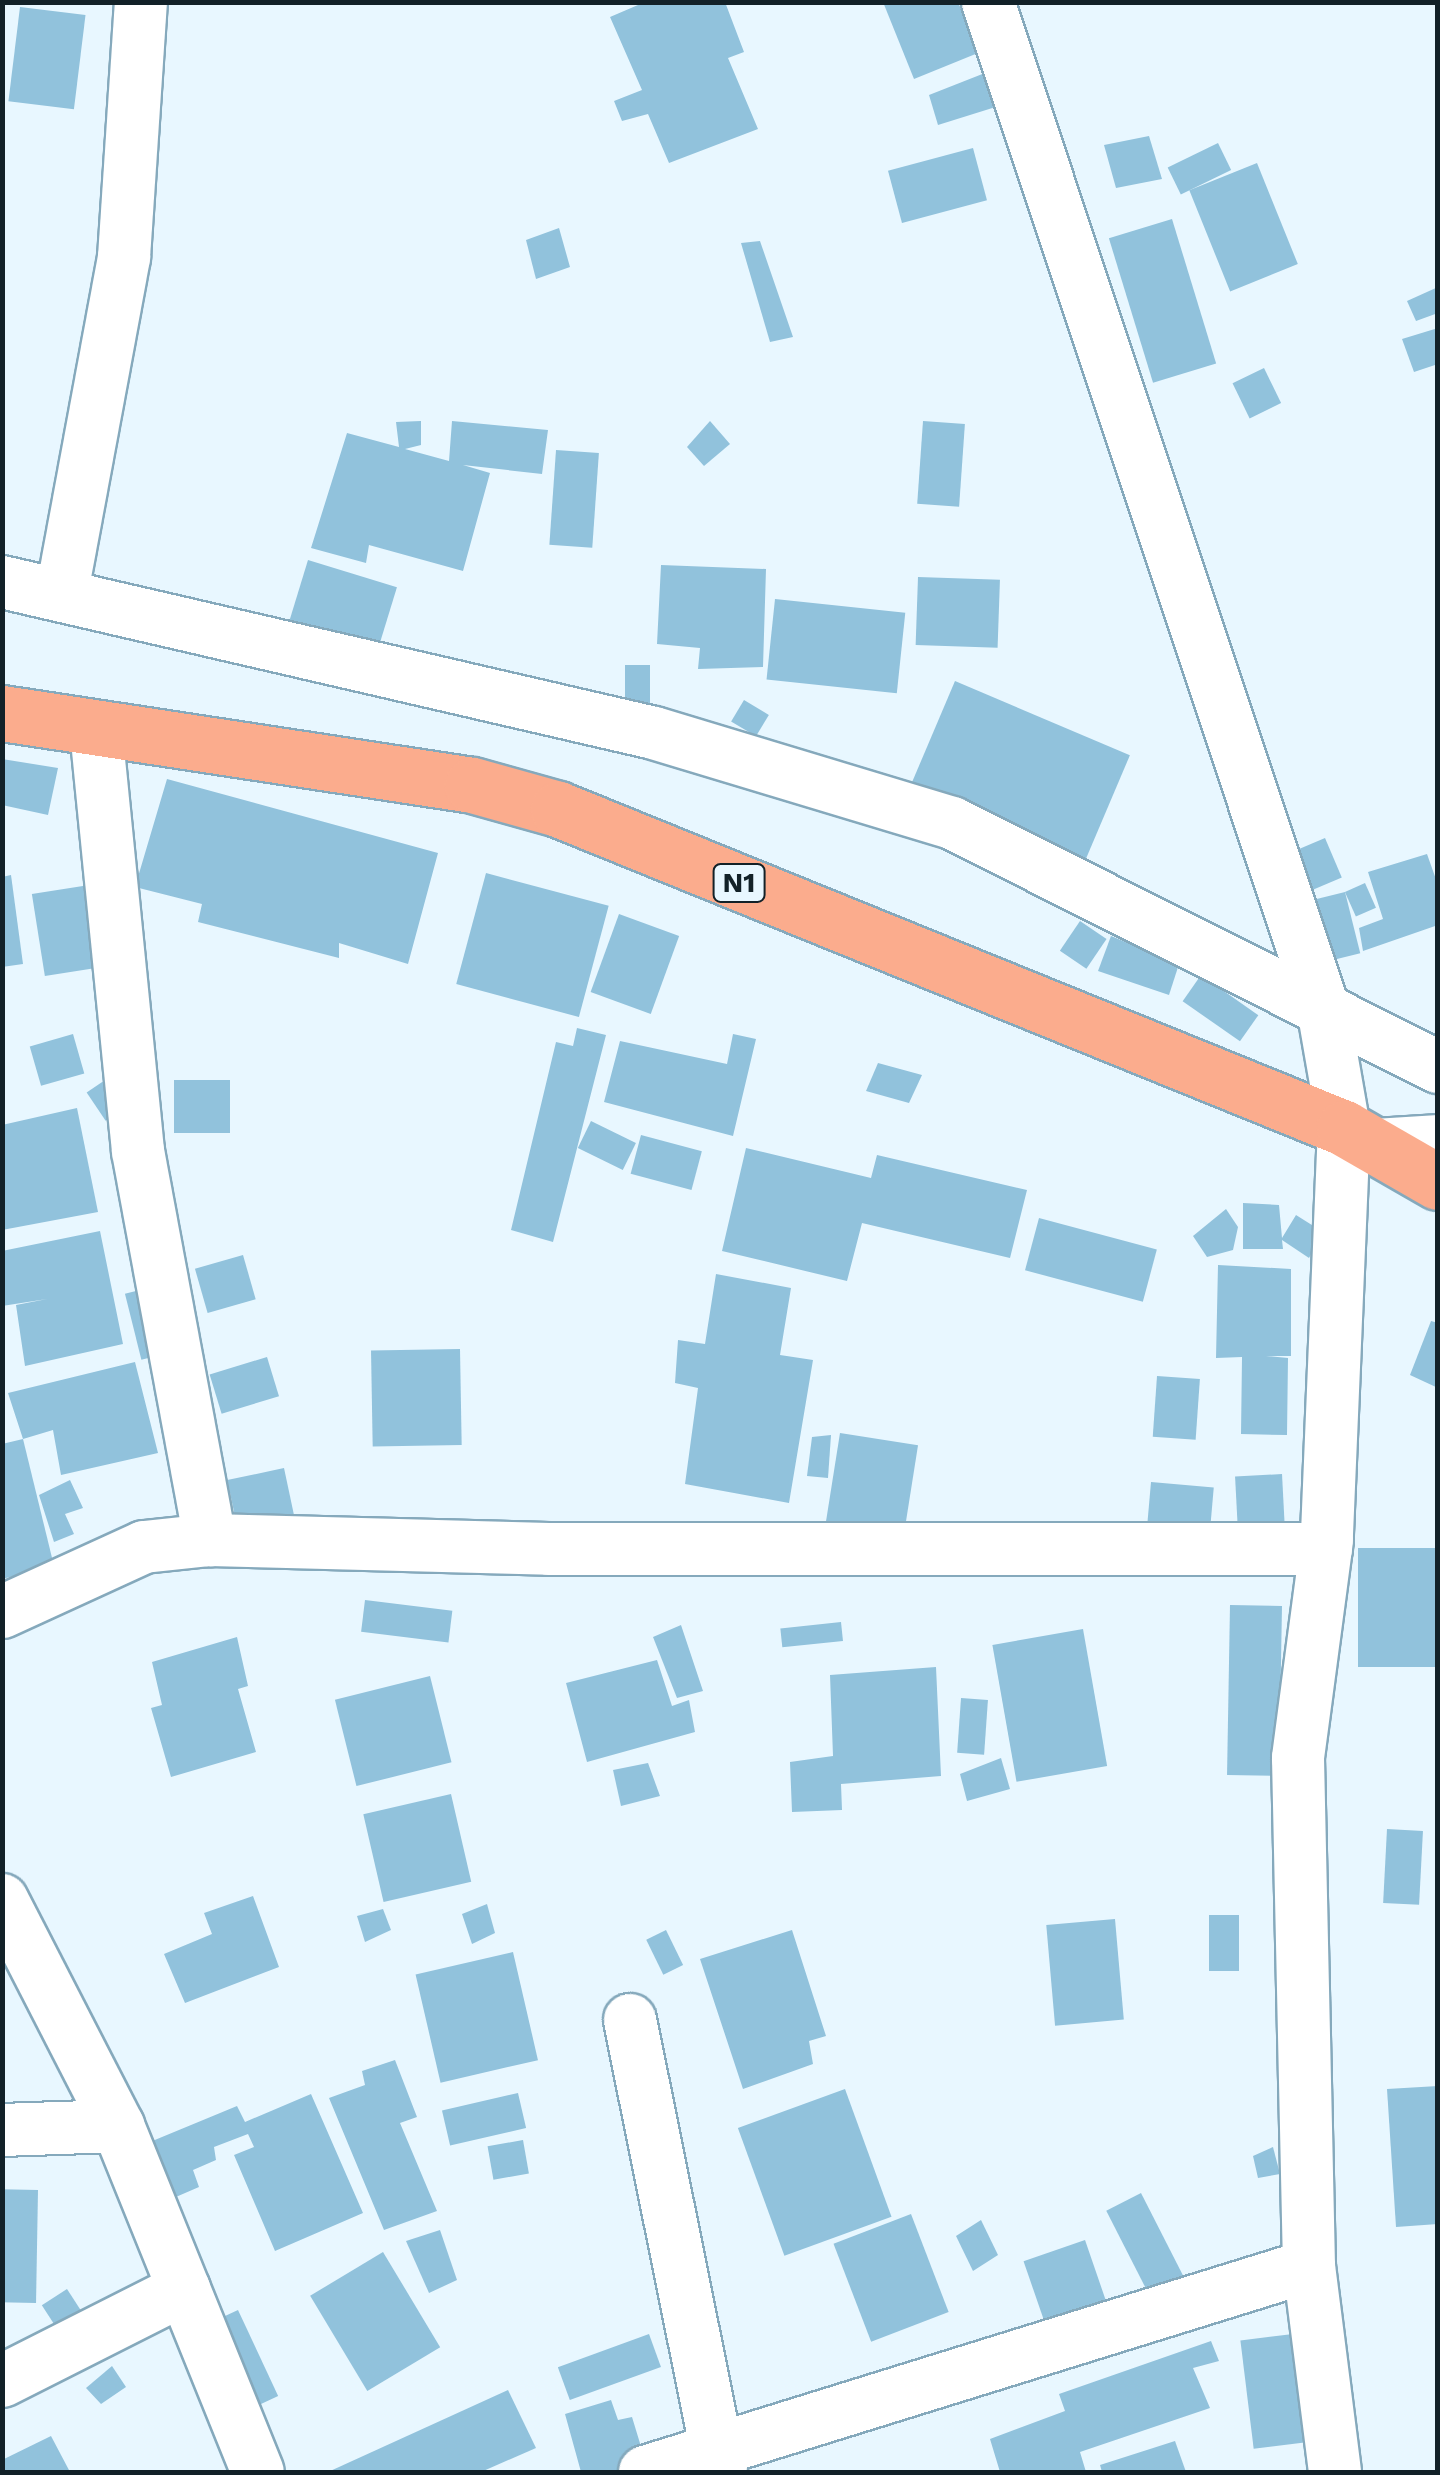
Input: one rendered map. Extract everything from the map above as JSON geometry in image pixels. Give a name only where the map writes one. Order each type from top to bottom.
[{"type":"highway","name":"N1","points":[[2,713],[472,786],[558,809],[1359,1137],[1438,1182]]},
{"type":"street","points":[[62,592],[124,256],[140,2]]},
{"type":"street","points":[[988,2],[1323,1008],[1359,1137],[1326,1549],[1298,1758],[1309,2266],[1335,2472]]},
{"type":"street","points":[[2,582],[62,592],[654,732],[952,824],[1438,1067]]},
{"type":"street","points":[[96,730],[138,1151],[210,1540]]},
{"type":"street","points":[[1359,1137],[1438,1141]]},
{"type":"street","points":[[2,1612],[144,1547],[210,1540],[549,1550],[1326,1549]]},
{"type":"street","points":[[2,1900],[118,2126],[258,2472]]},
{"type":"street","points":[[630,2020],[717,2462]]},
{"type":"street","points":[[2,2130],[118,2126]]},
{"type":"street","points":[[645,2472],[717,2462],[1309,2266]]},
{"type":"street","points":[[2,2381],[184,2289]]},
{"type":"building","points":[[645,2],[725,2],[744,52],[728,58],[758,129],[669,163],[648,114],[622,121],[614,101],[642,90],[610,17]]},
{"type":"building","points":[[883,2],[958,2],[978,53],[914,79]]},
{"type":"building","points":[[20,7],[86,15],[74,109],[8,101]]},
{"type":"building","points":[[990,71],[1002,105],[938,125],[929,95]]},
{"type":"building","points":[[1149,136],[1162,179],[1116,188],[1104,145]]},
{"type":"building","points":[[1218,143],[1231,170],[1181,195],[1168,168]]},
{"type":"building","points":[[973,148],[987,200],[902,223],[888,171]]},
{"type":"building","points":[[1257,163],[1298,264],[1230,291],[1189,190]]},
{"type":"building","points":[[1172,219],[1216,363],[1153,383],[1109,238]]},
{"type":"building","points":[[559,228],[570,267],[536,279],[526,240]]},
{"type":"building","points":[[760,241],[793,337],[770,342],[741,243]]},
{"type":"building","points":[[1438,287],[1438,313],[1416,321],[1407,301]]},
{"type":"building","points":[[1438,328],[1438,364],[1414,372],[1402,339]]},
{"type":"building","points":[[1264,368],[1281,403],[1250,418],[1233,383]]},
{"type":"building","points":[[421,421],[421,445],[405,449],[449,461],[452,421],[548,430],[542,474],[463,465],[490,473],[463,571],[369,545],[366,563],[311,548],[347,433],[399,447],[396,422]]},
{"type":"building","points":[[710,421],[730,444],[704,466],[687,447]]},
{"type":"building","points":[[923,421],[965,424],[959,507],[917,504]]},
{"type":"building","points":[[556,450],[599,453],[592,548],[549,545]]},
{"type":"building","points":[[308,560],[397,587],[372,668],[283,640]]},
{"type":"building","points":[[661,565],[766,569],[763,667],[698,669],[700,648],[657,644]]},
{"type":"building","points":[[918,577],[1000,580],[998,648],[916,645]]},
{"type":"building","points":[[775,599],[905,613],[897,693],[767,680]]},
{"type":"building","points":[[625,665],[650,665],[650,705],[625,705]]},
{"type":"building","points":[[955,681],[1130,755],[1086,859],[911,785]]},
{"type":"building","points":[[744,700],[769,715],[756,736],[731,721]]},
{"type":"building","points":[[2,759],[58,768],[48,815],[2,805]]},
{"type":"building","points":[[167,779],[438,853],[408,964],[339,943],[339,958],[198,922],[202,904],[135,887]]},
{"type":"building","points":[[1325,838],[1342,878],[1298,896],[1281,857]]},
{"type":"building","points":[[1427,854],[1438,885],[1438,925],[1363,951],[1359,928],[1383,919],[1368,872]]},
{"type":"building","points":[[486,873],[609,906],[579,1017],[456,984]]},
{"type":"building","points":[[11,875],[23,964],[2,967],[2,877]]},
{"type":"building","points":[[102,883],[115,965],[45,976],[32,894]]},
{"type":"building","points":[[1365,883],[1376,908],[1356,917],[1345,892]]},
{"type":"building","points":[[1345,892],[1360,953],[1313,965],[1297,904]]},
{"type":"building","points":[[619,914],[679,936],[651,1014],[591,992]]},
{"type":"building","points":[[1080,921],[1107,939],[1086,969],[1060,951]]},
{"type":"building","points":[[1111,936],[1179,964],[1169,995],[1098,971]]},
{"type":"building","points":[[1201,975],[1258,1015],[1240,1041],[1183,1001]]},
{"type":"building","points":[[577,1028],[606,1035],[553,1242],[511,1230],[556,1042],[573,1046]]},
{"type":"building","points":[[73,1034],[84,1073],[41,1086],[30,1046]]},
{"type":"building","points":[[733,1034],[756,1039],[733,1136],[604,1102],[620,1041],[727,1064]]},
{"type":"building","points":[[878,1063],[922,1075],[909,1103],[866,1091]]},
{"type":"building","points":[[114,1074],[133,1102],[106,1121],[87,1092]]},
{"type":"building","points":[[174,1080],[230,1080],[230,1133],[174,1133]]},
{"type":"building","points":[[77,1108],[98,1212],[2,1230],[2,1125]]},
{"type":"building","points":[[591,1121],[636,1143],[623,1170],[578,1148]]},
{"type":"building","points":[[641,1135],[702,1151],[692,1190],[631,1174]]},
{"type":"building","points":[[746,1148],[871,1178],[877,1155],[1027,1190],[1010,1258],[862,1223],[847,1281],[722,1251]]},
{"type":"building","points":[[1243,1203],[1279,1205],[1282,1238],[1296,1215],[1323,1232],[1309,1258],[1282,1240],[1283,1249],[1243,1249]]},
{"type":"building","points":[[1226,1209],[1238,1227],[1233,1250],[1207,1257],[1193,1236]]},
{"type":"building","points":[[1039,1218],[1157,1250],[1143,1302],[1025,1270]]},
{"type":"building","points":[[100,1231],[123,1344],[25,1366],[16,1305],[47,1299],[2,1306],[2,1251]]},
{"type":"building","points":[[243,1255],[256,1299],[208,1313],[195,1269]]},
{"type":"building","points":[[1218,1265],[1291,1269],[1291,1356],[1266,1356],[1288,1358],[1287,1435],[1241,1434],[1242,1357],[1216,1358]]},
{"type":"building","points":[[716,1274],[791,1288],[780,1355],[813,1360],[789,1503],[685,1484],[698,1388],[675,1383],[678,1340],[705,1344]]},
{"type":"building","points":[[156,1286],[172,1352],[141,1360],[125,1294]]},
{"type":"building","points":[[1431,1321],[1438,1323],[1438,1388],[1410,1375]]},
{"type":"building","points":[[460,1349],[462,1445],[373,1447],[371,1351]]},
{"type":"building","points":[[267,1357],[279,1396],[222,1414],[210,1375]]},
{"type":"building","points":[[135,1362],[158,1453],[61,1475],[53,1430],[23,1439],[8,1393]]},
{"type":"building","points":[[1157,1376],[1200,1379],[1196,1440],[1153,1437]]},
{"type":"building","points":[[840,1433],[918,1445],[903,1542],[825,1530]]},
{"type":"building","points":[[831,1435],[828,1478],[807,1476],[812,1437]]},
{"type":"building","points":[[23,1439],[54,1566],[2,1579],[2,1444]]},
{"type":"building","points":[[284,1468],[294,1514],[237,1526],[227,1480]]},
{"type":"building","points":[[1282,1474],[1286,1543],[1239,1545],[1235,1476]]},
{"type":"building","points":[[70,1480],[83,1508],[65,1514],[74,1534],[54,1542],[39,1495]]},
{"type":"building","points":[[1151,1482],[1214,1487],[1210,1533],[1147,1528]]},
{"type":"building","points":[[1358,1548],[1438,1548],[1438,1667],[1358,1667]]},
{"type":"building","points":[[365,1600],[452,1611],[448,1642],[361,1632]]},
{"type":"building","points":[[1230,1605],[1282,1606],[1279,1776],[1227,1775]]},
{"type":"building","points":[[841,1622],[843,1641],[782,1647],[780,1628]]},
{"type":"building","points":[[681,1625],[703,1691],[677,1698],[653,1637]]},
{"type":"building","points":[[1083,1629],[1107,1766],[1017,1782],[992,1645]]},
{"type":"building","points":[[237,1637],[248,1686],[238,1689],[256,1752],[171,1777],[151,1708],[162,1705],[152,1662]]},
{"type":"building","points":[[657,1660],[672,1706],[689,1700],[695,1732],[587,1762],[566,1683]]},
{"type":"building","points":[[936,1667],[941,1776],[841,1784],[842,1810],[792,1812],[790,1762],[833,1756],[830,1675]]},
{"type":"building","points":[[430,1676],[452,1762],[356,1786],[335,1700]]},
{"type":"building","points":[[961,1698],[988,1700],[984,1755],[957,1753]]},
{"type":"building","points":[[1001,1758],[1010,1789],[967,1801],[960,1774]]},
{"type":"building","points":[[648,1763],[660,1796],[621,1806],[613,1770]]},
{"type":"building","points":[[451,1794],[471,1882],[384,1902],[363,1814]]},
{"type":"building","points":[[1387,1829],[1423,1831],[1419,1905],[1383,1903]]},
{"type":"building","points":[[253,1896],[279,1967],[185,2003],[164,1954],[212,1934],[204,1913]]},
{"type":"building","points":[[487,1904],[495,1933],[472,1944],[462,1914]]},
{"type":"building","points":[[383,1909],[391,1930],[365,1942],[357,1916]]},
{"type":"building","points":[[1209,1915],[1239,1915],[1239,1971],[1209,1971]]},
{"type":"building","points":[[1115,1919],[1124,2020],[1055,2026],[1046,1925]]},
{"type":"building","points":[[666,1930],[683,1965],[663,1975],[646,1940]]},
{"type":"building","points":[[792,1930],[826,2036],[809,2041],[813,2064],[743,2089],[700,1959]]},
{"type":"building","points":[[513,1952],[538,2060],[441,2083],[416,1974]]},
{"type":"building","points":[[395,2060],[417,2117],[400,2123],[437,2211],[384,2230],[329,2098],[365,2085],[362,2071]]},
{"type":"building","points":[[1438,2086],[1438,2224],[1396,2227],[1387,2089]]},
{"type":"building","points":[[845,2089],[892,2217],[784,2256],[738,2128]]},
{"type":"building","points":[[518,2093],[526,2128],[450,2146],[442,2111]]},
{"type":"building","points":[[311,2094],[363,2213],[275,2251],[234,2155],[254,2147],[248,2134],[214,2147],[216,2160],[193,2170],[199,2187],[155,2206],[133,2149],[237,2106],[245,2122]]},
{"type":"building","points":[[523,2140],[529,2173],[493,2180],[488,2146]]},
{"type":"building","points":[[1273,2147],[1280,2174],[1258,2178],[1253,2156]]},
{"type":"building","points":[[2,2189],[38,2190],[36,2303],[2,2302]]},
{"type":"building","points":[[1141,2193],[1192,2293],[1157,2310],[1106,2211]]},
{"type":"building","points":[[911,2214],[949,2312],[871,2342],[834,2244]]},
{"type":"building","points":[[981,2220],[998,2255],[973,2271],[956,2236]]},
{"type":"building","points":[[440,2230],[457,2280],[429,2293],[406,2241]]},
{"type":"building","points":[[1085,2240],[1108,2306],[1046,2327],[1024,2261]]},
{"type":"building","points":[[383,2252],[440,2347],[367,2391],[310,2296]]},
{"type":"building","points":[[67,2289],[85,2317],[60,2333],[42,2305]]},
{"type":"building","points":[[238,2310],[278,2396],[247,2410],[207,2324]]},
{"type":"building","points":[[649,2334],[661,2367],[570,2400],[558,2367]]},
{"type":"building","points":[[1293,2334],[1306,2442],[1254,2449],[1240,2340]]},
{"type":"building","points":[[1211,2341],[1219,2361],[1193,2368],[1210,2408],[1080,2452],[1086,2472],[1000,2472],[990,2439],[1065,2411],[1059,2394]]},
{"type":"building","points":[[112,2366],[126,2387],[101,2404],[86,2388]]},
{"type":"building","points":[[508,2390],[536,2448],[481,2472],[328,2472]]},
{"type":"building","points":[[611,2400],[618,2420],[632,2417],[646,2463],[617,2472],[581,2472],[565,2414]]},
{"type":"building","points":[[51,2436],[70,2472],[2,2472],[2,2460]]},
{"type":"building","points":[[1175,2441],[1186,2472],[1102,2472],[1100,2465]]}]
